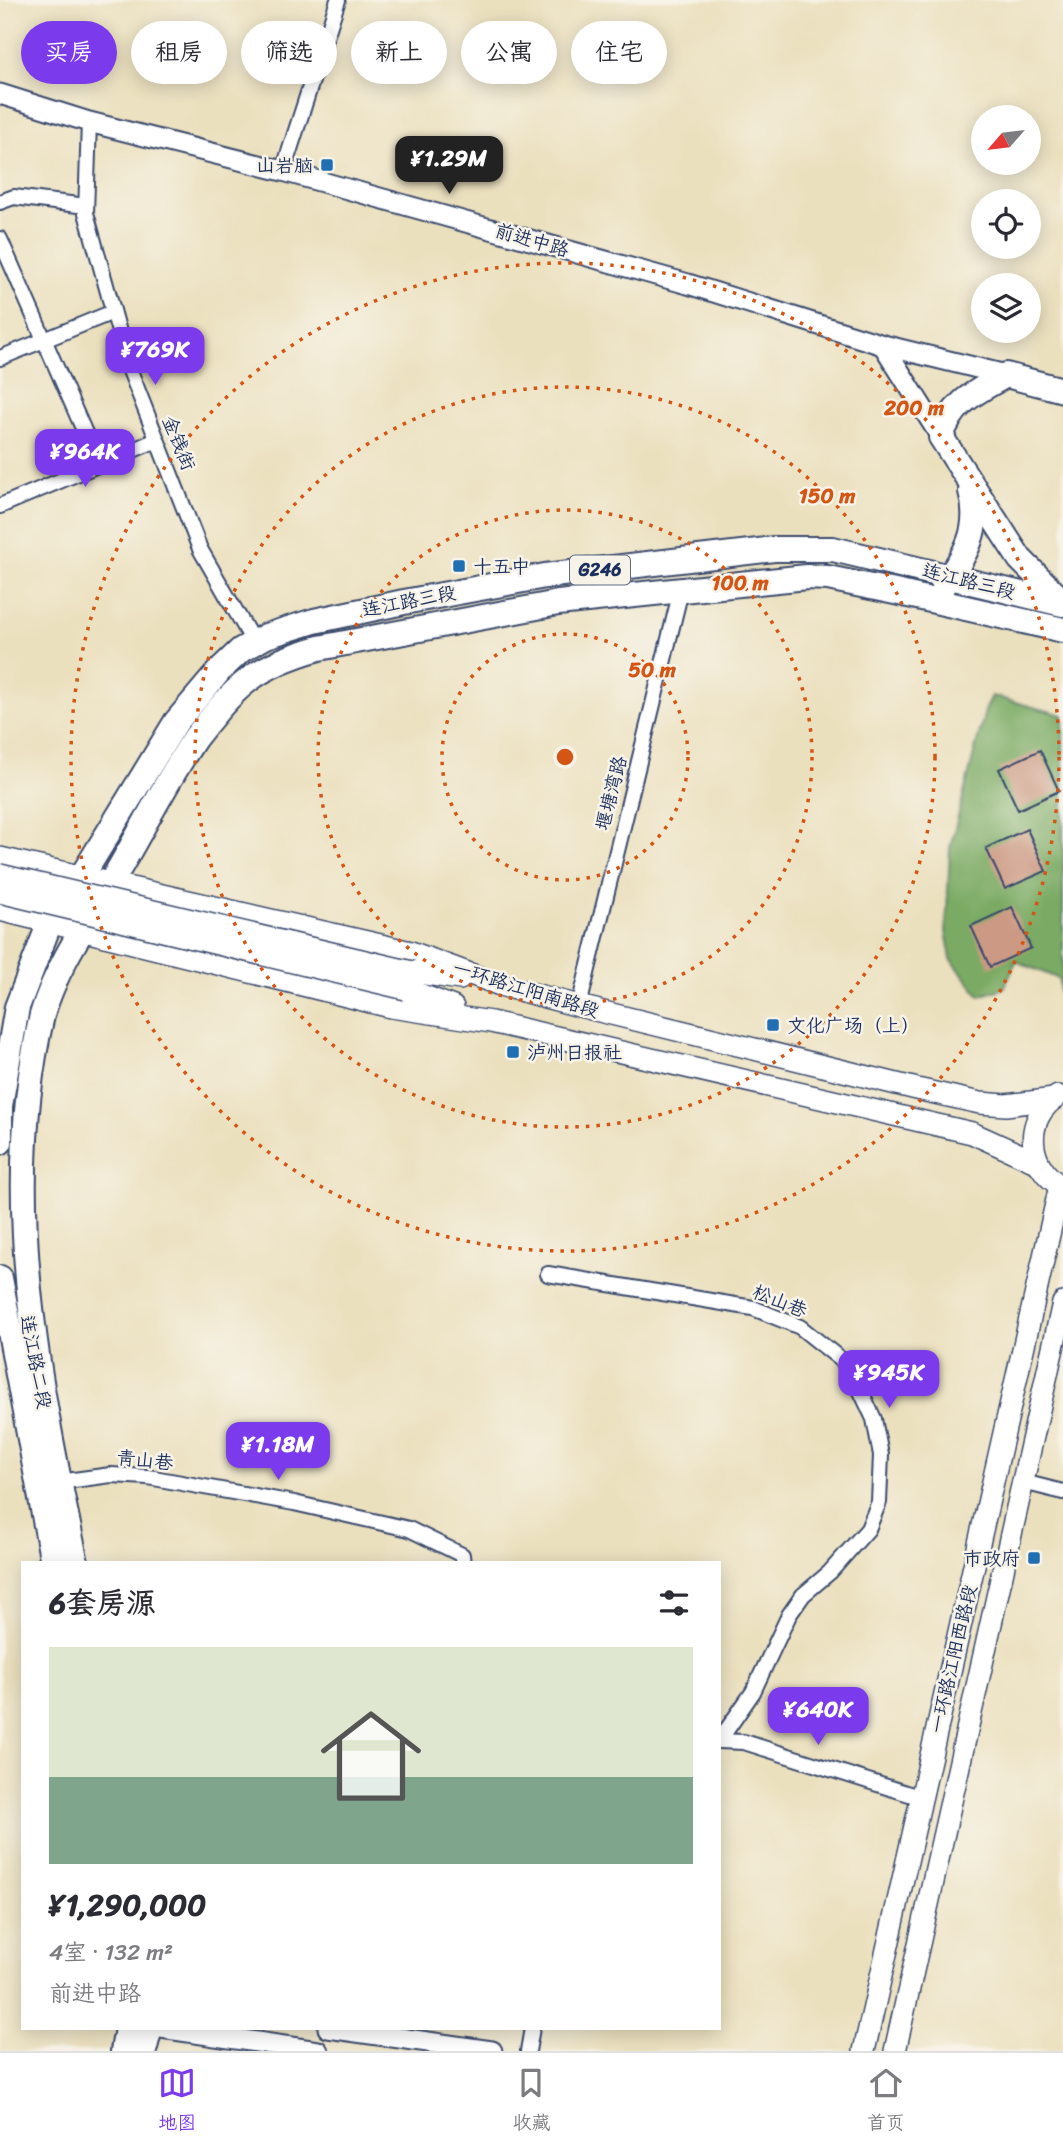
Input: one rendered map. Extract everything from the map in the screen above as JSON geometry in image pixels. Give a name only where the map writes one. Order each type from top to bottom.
[{"type":"highway","name":"前进中路","points":[[1006,374],[1063,390]]},
{"type":"highway","points":[[1006,374],[955,408],[948,417],[941,437],[1020,559],[1063,603]]},
{"type":"highway","points":[[933,600],[971,546],[974,501],[968,480]]},
{"type":"highway","name":"连江路三段","points":[[82,876],[176,722],[220,670],[266,636],[314,621],[533,578],[774,549],[834,549],[1063,603]]},
{"type":"highway","name":"连江路三段","points":[[110,883],[195,738],[218,709],[254,673],[280,659],[404,630],[546,605],[818,578],[933,600],[1063,631]]},
{"type":"highway","name":"G246","points":[[0,1142],[1,1106],[17,1007],[50,922],[82,876]]},
{"type":"highway","name":"连江路二段","points":[[76,1561],[24,1298],[21,1266],[23,1105],[43,1013],[81,929],[110,883]]},
{"type":"highway","name":"连江路二段","points":[[0,1278],[1,1303],[53,1561]]},
{"type":"highway","points":[[123,2051],[125,2030]]},
{"type":"highway","points":[[144,2051],[149,2030]]},
{"type":"main road","name":"一环路江阳南路段","points":[[0,858],[411,952],[500,985],[579,1006],[980,1103],[1006,1105],[1058,1096]]},
{"type":"main road","points":[[0,876],[409,981],[491,1022]]},
{"type":"main road","points":[[0,892],[409,981],[500,985]]},
{"type":"main road","points":[[162,950],[152,940],[149,917],[152,907],[167,895]]},
{"type":"main road","name":"一环路江阳南路段","points":[[0,910],[391,1007],[491,1022],[972,1133],[1038,1163]]},
{"type":"main road","points":[[1058,1096],[1036,1121],[1033,1149],[1047,1176],[1062,1186]]},
{"type":"main road","name":"一环路江阳西路段","points":[[864,2051],[1062,1186]]},
{"type":"main road","name":"一环路江阳西路段","points":[[895,2051],[1063,1303]]},
{"type":"street","points":[[283,171],[338,0]]},
{"type":"street","name":"前进中路","points":[[0,94],[89,122],[283,171],[688,284],[883,345],[1006,374]]},
{"type":"street","name":"金钱街","points":[[89,122],[86,206],[129,368],[200,549],[254,643]]},
{"type":"street","points":[[0,202],[14,197],[86,206]]},
{"type":"street","points":[[0,239],[99,465]]},
{"type":"street","points":[[0,358],[113,312]]},
{"type":"street","points":[[883,345],[941,437]]},
{"type":"street","points":[[0,506],[157,440]]},
{"type":"street","name":"堰塘湾路","points":[[579,1006],[681,590]]},
{"type":"street","name":"松山巷","points":[[548,1274],[753,1308],[800,1327],[849,1366],[874,1419],[881,1455],[879,1502],[868,1529],[830,1572],[803,1595],[789,1615],[753,1692],[721,1738]]},
{"type":"street","name":"青山巷","points":[[59,1482],[111,1475],[148,1477],[294,1503],[409,1529],[462,1555],[463,1561]]},
{"type":"street","points":[[1023,1482],[1063,1492]]},
{"type":"street","points":[[721,1741],[744,1742],[922,1798]]},
{"type":"street","points":[[112,2051],[124,2030]]},
{"type":"street","points":[[175,2030],[318,2051]]},
{"type":"street","points":[[342,2030],[492,2051]]},
{"type":"street","points":[[528,2051],[532,2030]]},
{"type":"green space","points":[[992,696],[1063,715],[1063,1047],[1059,979],[1016,961],[1004,988],[980,996],[951,959],[946,931],[950,848],[985,711]]},
{"type":"building","points":[[1040,750],[1059,791],[1018,810],[999,769]]},
{"type":"building","points":[[1027,829],[1046,871],[1005,889],[986,848]]},
{"type":"building","points":[[1012,907],[1031,948],[990,967],[971,926]]},
{"type":"place","name":"山岩脑","points":[[327,165]]},
{"type":"place","name":"十五中","points":[[459,566]]},
{"type":"place","name":"文化广场（上）","points":[[773,1025]]},
{"type":"place","name":"泸州日报社","points":[[513,1052]]},
{"type":"place","name":"市政府","points":[[1034,1558]]}]
